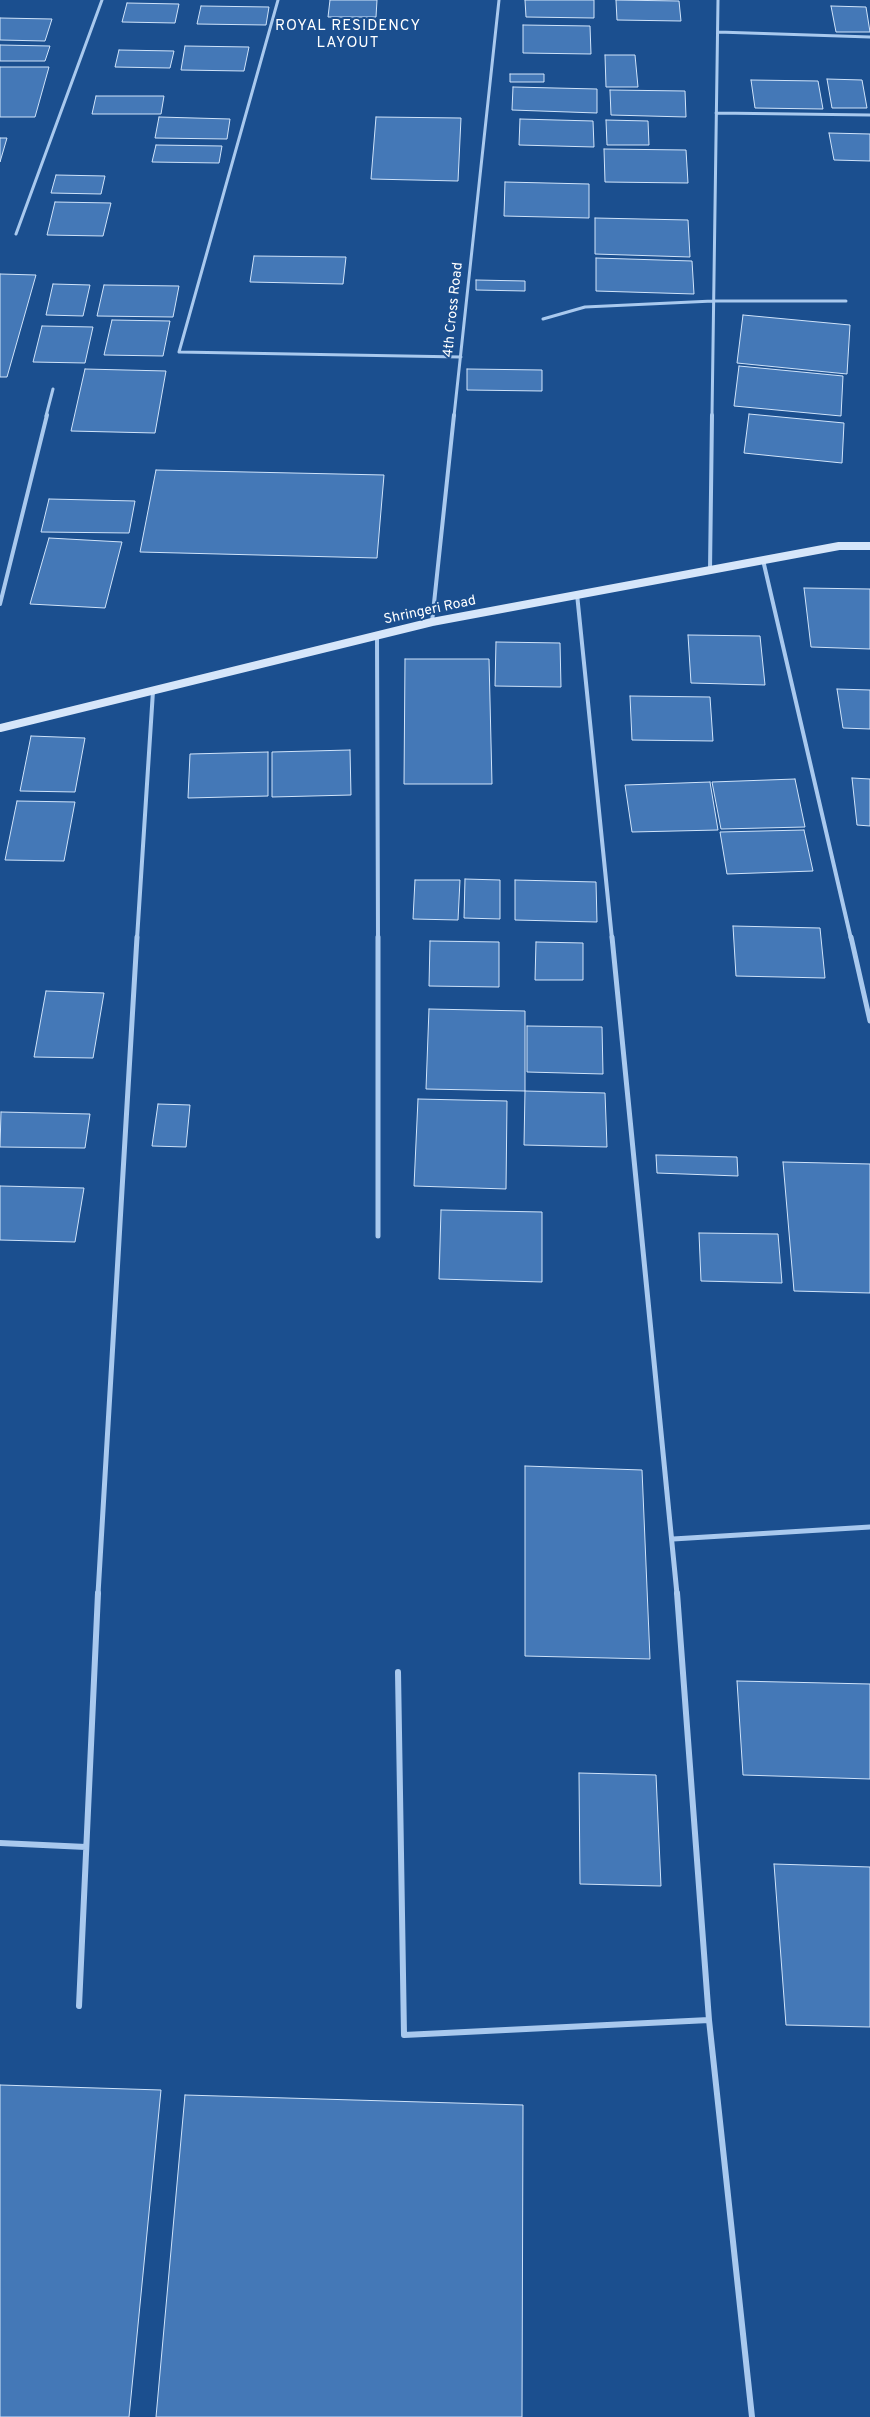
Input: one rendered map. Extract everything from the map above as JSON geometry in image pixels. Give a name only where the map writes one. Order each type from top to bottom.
[{"type":"street","points":[[16,234],[102,0]]},
{"type":"street","points":[[278,0],[179,352],[461,357]]},
{"type":"street","name":"4th Cross Road","points":[[432,622],[499,0]]},
{"type":"street","points":[[710,570],[718,0]]},
{"type":"street","points":[[718,32],[870,37]]},
{"type":"street","points":[[716,113],[870,115]]},
{"type":"street","points":[[543,319],[585,307],[713,301],[846,301]]},
{"type":"street","points":[[0,604],[53,388]]},
{"type":"street","name":"Shringeri Road","points":[[0,728],[432,622],[839,546],[870,546]]},
{"type":"street","points":[[763,560],[870,1021]]},
{"type":"street","points":[[578,594],[673,1539],[709,2020],[752,2417]]},
{"type":"street","points":[[377,635],[378,1236]]},
{"type":"street","points":[[79,2006],[103,1484],[153,691]]},
{"type":"street","points":[[673,1539],[870,1527]]},
{"type":"street","points":[[398,1672],[404,2035],[709,2020]]},
{"type":"street","points":[[0,1843],[86,1846]]},
{"type":"building","points":[[330,0],[377,0],[376,17],[328,17]]},
{"type":"building","points":[[525,0],[594,0],[594,18],[526,17]]},
{"type":"building","points":[[616,0],[679,1],[681,21],[617,20]]},
{"type":"building","points":[[127,3],[179,4],[175,23],[122,22]]},
{"type":"building","points":[[201,6],[269,7],[266,25],[197,24]]},
{"type":"building","points":[[831,6],[866,7],[870,32],[836,32]]},
{"type":"building","points":[[0,18],[52,19],[45,41],[0,40]]},
{"type":"building","points":[[523,25],[590,26],[591,54],[523,53]]},
{"type":"building","points":[[0,45],[50,46],[45,61],[0,61]]},
{"type":"building","points":[[185,46],[249,47],[244,71],[181,70]]},
{"type":"building","points":[[119,50],[174,51],[170,68],[115,67]]},
{"type":"building","points":[[605,55],[635,55],[638,87],[606,87]]},
{"type":"building","points":[[0,67],[49,67],[35,117],[0,117]]},
{"type":"building","points":[[510,74],[544,74],[544,82],[510,82]]},
{"type":"building","points":[[827,79],[862,80],[867,108],[832,108]]},
{"type":"building","points":[[751,80],[818,81],[823,109],[755,108]]},
{"type":"building","points":[[513,87],[597,89],[597,113],[512,110]]},
{"type":"building","points":[[610,90],[685,91],[686,117],[611,115]]},
{"type":"building","points":[[96,96],[164,96],[161,114],[92,114]]},
{"type":"building","points":[[159,117],[230,119],[227,139],[155,138]]},
{"type":"building","points":[[376,117],[461,118],[458,181],[371,179]]},
{"type":"building","points":[[520,119],[593,121],[594,147],[519,145]]},
{"type":"building","points":[[606,120],[648,121],[649,145],[607,145]]},
{"type":"building","points":[[829,133],[870,134],[870,161],[834,160]]},
{"type":"building","points":[[0,138],[7,138],[0,162]]},
{"type":"building","points":[[156,145],[222,146],[219,163],[152,162]]},
{"type":"building","points":[[604,149],[686,150],[688,183],[605,182]]},
{"type":"building","points":[[56,175],[105,176],[101,194],[51,193]]},
{"type":"building","points":[[505,182],[589,184],[589,218],[504,216]]},
{"type":"building","points":[[55,202],[111,203],[103,236],[47,235]]},
{"type":"building","points":[[595,218],[688,220],[690,257],[595,254]]},
{"type":"building","points":[[254,256],[346,257],[343,284],[250,282]]},
{"type":"building","points":[[596,258],[692,261],[694,294],[596,291]]},
{"type":"building","points":[[0,274],[36,275],[7,377],[0,377]]},
{"type":"building","points":[[476,280],[525,281],[525,291],[476,290]]},
{"type":"building","points":[[53,284],[90,285],[83,316],[46,315]]},
{"type":"building","points":[[104,285],[179,286],[173,317],[97,316]]},
{"type":"building","points":[[743,315],[850,325],[847,374],[737,363]]},
{"type":"building","points":[[112,320],[170,321],[163,356],[104,355]]},
{"type":"building","points":[[42,326],[93,327],[85,363],[33,362]]},
{"type":"building","points":[[739,366],[843,376],[841,416],[734,406]]},
{"type":"building","points":[[85,369],[166,371],[155,433],[71,431]]},
{"type":"building","points":[[467,369],[542,370],[542,391],[467,390]]},
{"type":"building","points":[[749,414],[844,423],[842,463],[744,453]]},
{"type":"building","points":[[156,470],[384,475],[377,558],[140,552]]},
{"type":"building","points":[[49,499],[135,501],[129,533],[41,532]]},
{"type":"building","points":[[49,538],[122,542],[105,608],[30,604]]},
{"type":"building","points":[[804,588],[870,589],[870,649],[811,647]]},
{"type":"building","points":[[688,635],[760,636],[765,685],[691,683]]},
{"type":"building","points":[[496,642],[560,643],[561,687],[495,686]]},
{"type":"building","points":[[405,659],[489,659],[492,784],[404,784]]},
{"type":"building","points":[[837,689],[870,690],[870,729],[843,728]]},
{"type":"building","points":[[630,696],[710,697],[713,741],[632,740]]},
{"type":"building","points":[[31,736],[85,738],[75,792],[20,791]]},
{"type":"building","points":[[350,750],[351,795],[272,797],[272,752]]},
{"type":"building","points":[[268,752],[268,796],[188,798],[190,754]]},
{"type":"building","points":[[852,778],[870,779],[870,826],[857,825]]},
{"type":"building","points":[[795,779],[805,827],[721,829],[712,782]]},
{"type":"building","points":[[710,782],[718,830],[632,832],[625,785]]},
{"type":"building","points":[[17,801],[75,802],[64,861],[5,860]]},
{"type":"building","points":[[804,830],[813,871],[727,874],[720,832]]},
{"type":"building","points":[[465,879],[500,880],[500,919],[464,918]]},
{"type":"building","points":[[415,880],[460,880],[458,920],[413,919]]},
{"type":"building","points":[[515,880],[596,882],[597,922],[515,920]]},
{"type":"building","points":[[733,926],[820,928],[825,978],[736,976]]},
{"type":"building","points":[[430,941],[499,942],[499,987],[429,986]]},
{"type":"building","points":[[536,942],[583,943],[583,980],[535,980]]},
{"type":"building","points":[[46,991],[104,993],[93,1058],[34,1057]]},
{"type":"building","points":[[429,1009],[525,1011],[525,1091],[426,1089]]},
{"type":"building","points":[[527,1026],[602,1027],[603,1074],[527,1072]]},
{"type":"building","points":[[525,1091],[605,1093],[607,1147],[524,1145]]},
{"type":"building","points":[[418,1099],[507,1101],[506,1189],[414,1186]]},
{"type":"building","points":[[158,1104],[190,1105],[186,1147],[152,1146]]},
{"type":"building","points":[[1,1112],[90,1114],[85,1148],[0,1147]]},
{"type":"building","points":[[656,1155],[737,1157],[738,1176],[657,1173]]},
{"type":"building","points":[[783,1162],[870,1164],[870,1293],[794,1291]]},
{"type":"building","points":[[0,1186],[84,1188],[75,1242],[0,1240]]},
{"type":"building","points":[[441,1210],[542,1212],[542,1282],[439,1279]]},
{"type":"building","points":[[699,1233],[778,1234],[782,1283],[701,1281]]},
{"type":"building","points":[[525,1466],[642,1470],[650,1659],[525,1656]]},
{"type":"building","points":[[737,1681],[870,1684],[870,1779],[743,1775]]},
{"type":"building","points":[[579,1773],[656,1775],[661,1886],[580,1884]]},
{"type":"building","points":[[774,1864],[870,1867],[870,2027],[786,2025]]},
{"type":"building","points":[[0,2085],[161,2090],[129,2417],[0,2417]]},
{"type":"building","points":[[185,2095],[523,2105],[522,2417],[156,2417]]},
{"type":"district","name":"ROYAL RESIDENCY LAYOUT","points":[[348,36]]}]
